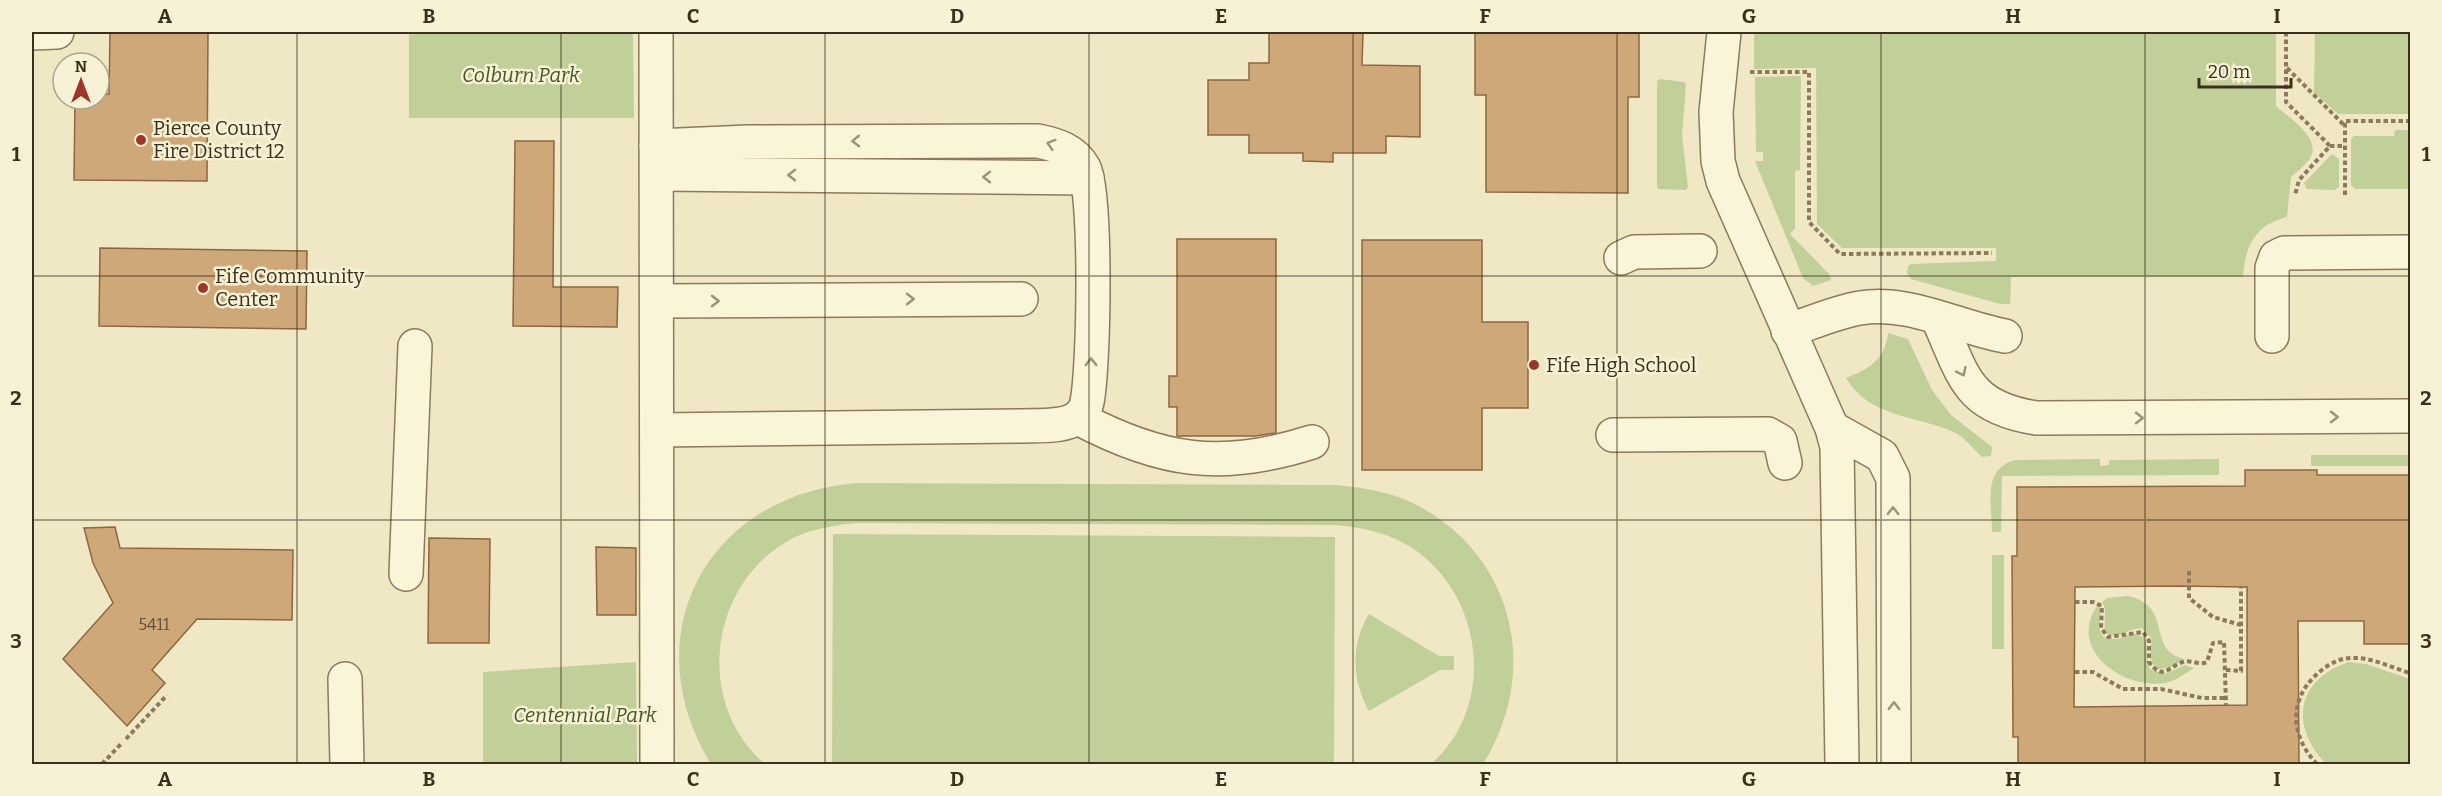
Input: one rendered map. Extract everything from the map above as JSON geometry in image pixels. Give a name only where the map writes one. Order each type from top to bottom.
[{"type":"street","points":[[32,33],[57,32]]},
{"type":"street","points":[[656,32],[657,765]]},
{"type":"street","points":[[1724,32],[1716,112],[1718,161],[1723,181],[1832,428],[1837,447],[1842,765]]},
{"type":"street","points":[[656,160],[1087,178],[1092,206],[1090,376],[1087,405],[1078,418]]},
{"type":"street","points":[[1621,258],[1634,252],[1700,251]]},
{"type":"street","points":[[2272,336],[2272,268],[2276,257],[2284,253],[2410,252]]},
{"type":"street","points":[[657,301],[1021,299]]},
{"type":"street","points":[[1788,331],[1858,308],[1875,306],[1910,309],[1938,319],[2005,336]]},
{"type":"street","points":[[1938,319],[1966,381],[1989,403],[2007,413],[2036,418],[2410,416]]},
{"type":"street","points":[[406,574],[415,346]]},
{"type":"street","points":[[657,430],[1020,426],[1059,423],[1078,418],[1134,445],[1202,459],[1258,457],[1312,442]]},
{"type":"street","points":[[1832,428],[1882,456],[1893,478],[1894,765]]},
{"type":"street","points":[[1613,435],[1767,434],[1780,441],[1785,463]]},
{"type":"street","points":[[345,679],[347,765]]},
{"type":"path","points":[[2286,32],[2286,102],[2330,146],[2345,146]]},
{"type":"path","points":[[2286,67],[2345,127]]},
{"type":"path","points":[[1749,72],[1809,72],[1809,222],[1840,254],[1992,253]]},
{"type":"path","points":[[2345,195],[2345,121],[2410,121]]},
{"type":"path","points":[[2295,195],[2299,180],[2330,146]]},
{"type":"path","points":[[2189,571],[2189,598],[2213,617],[2241,625]]},
{"type":"path","points":[[2226,670],[2241,671],[2241,587]]},
{"type":"path","points":[[2075,602],[2093,602],[2102,606],[2101,628],[2108,637],[2143,632],[2149,641],[2148,662],[2159,671],[2167,671],[2183,662],[2196,664],[2207,662],[2213,643],[2226,645],[2223,661],[2226,670],[2226,705]]},
{"type":"path","points":[[2317,765],[2296,724],[2296,705],[2304,686],[2322,669],[2343,659],[2365,658],[2410,673]]},
{"type":"path","points":[[2075,672],[2093,672],[2123,689],[2161,689],[2202,698],[2226,698]]},
{"type":"path","points":[[126,739],[167,696]]},
{"type":"path","points":[[102,765],[121,744]]},
{"type":"green space","name":"Colburn Park","points":[[409,32],[633,32],[634,118],[409,118]]},
{"type":"green space","points":[[1754,32],[2276,32],[2276,106],[2309,137],[2312,152],[2309,160],[2291,177],[2287,217],[2267,225],[2254,238],[2246,256],[2243,277],[2011,277],[2010,304],[2000,304],[1911,279],[1907,273],[1908,266],[1911,264],[1996,261],[1996,248],[1842,248],[1817,224],[1816,68],[1754,69]]},
{"type":"green space","points":[[2315,32],[2410,32],[2410,114],[2338,114],[2314,92]]},
{"type":"green space","points":[[1801,76],[1800,170],[1795,171],[1795,228],[1790,234],[1829,274],[1831,280],[1813,286],[1803,278],[1755,161],[1763,161],[1763,152],[1756,152],[1755,77]]},
{"type":"green space","points":[[1660,79],[1684,82],[1686,85],[1682,135],[1688,187],[1686,190],[1658,189],[1657,186],[1657,81]]},
{"type":"green space","points":[[2395,130],[2410,130],[2410,189],[2355,189],[2351,185],[2351,139],[2354,136],[2394,136]]},
{"type":"green space","points":[[2332,154],[2339,159],[2339,187],[2335,190],[2307,189],[2304,183]]},
{"type":"green space","points":[[1888,333],[1908,339],[1932,390],[1951,415],[1992,447],[1991,456],[1982,457],[1954,432],[1894,414],[1868,401],[1856,391],[1846,378],[1875,362],[1884,350]]},
{"type":"green space","points":[[2311,455],[2410,455],[2410,466],[2311,466]]},
{"type":"green space","points":[[2100,459],[2100,466],[2109,465],[2109,460],[2219,459],[2219,475],[2002,476],[2001,532],[1992,532],[1991,489],[1997,471],[2005,465],[2015,460]]},
{"type":"green space","points":[[858,483],[1336,485],[1368,489],[1399,497],[1419,506],[1452,529],[1478,556],[1497,587],[1509,621],[1513,656],[1511,693],[1501,729],[1483,764],[1431,764],[1452,741],[1465,714],[1473,685],[1474,656],[1468,626],[1457,598],[1440,573],[1409,546],[1379,533],[1336,525],[857,523],[826,527],[795,537],[766,556],[744,581],[729,611],[721,643],[720,676],[727,708],[742,738],[765,764],[711,764],[688,715],[679,667],[683,621],[698,579],[724,543],[760,513],[805,493]]},
{"type":"green space","points":[[833,534],[1335,537],[1334,764],[832,764]]},
{"type":"green space","points":[[1992,555],[2004,555],[2004,649],[1992,649]]},
{"type":"green space","points":[[2128,596],[2142,601],[2151,609],[2165,646],[2172,654],[2184,659],[2172,667],[2158,669],[2151,659],[2151,638],[2142,628],[2116,635],[2107,634],[2102,602],[2107,598]]},
{"type":"green space","points":[[2098,605],[2102,635],[2106,639],[2118,639],[2132,633],[2144,637],[2150,669],[2165,674],[2185,665],[2194,668],[2165,683],[2132,680],[2117,673],[2094,651],[2089,637],[2090,621]]},
{"type":"green space","points":[[1369,614],[1439,656],[1454,656],[1454,670],[1440,670],[1369,711],[1359,687],[1356,650]]},
{"type":"green space","name":"Centennial Park","points":[[636,662],[637,764],[483,764],[483,672]]},
{"type":"green space","points":[[2349,662],[2366,664],[2410,679],[2410,764],[2326,764],[2314,749],[2303,719],[2304,705],[2309,692],[2318,680],[2331,670]]},
{"type":"building","name":"Pierce County Fire District 12","points":[[110,32],[208,32],[207,181],[74,180],[75,111],[111,111]]},
{"type":"building","points":[[1269,32],[1363,32],[1362,65],[1420,66],[1420,137],[1386,136],[1386,153],[1333,153],[1333,162],[1303,161],[1303,153],[1249,153],[1249,135],[1208,135],[1208,80],[1249,80],[1249,63],[1269,63]]},
{"type":"building","points":[[1475,32],[1639,32],[1639,97],[1628,97],[1628,193],[1486,192],[1486,95],[1475,95]]},
{"type":"building","points":[[515,141],[554,141],[553,287],[618,287],[617,327],[513,326]]},
{"type":"building","points":[[1177,239],[1276,239],[1276,433],[1255,436],[1177,436],[1177,407],[1169,407],[1169,376],[1177,376]]},
{"type":"building","points":[[1362,240],[1482,240],[1482,322],[1528,322],[1528,408],[1482,408],[1482,470],[1362,470]]},
{"type":"building","name":"Fife Community Center","points":[[100,248],[307,251],[306,329],[99,326]]},
{"type":"building","points":[[2245,470],[2317,470],[2317,475],[2410,475],[2410,644],[2364,644],[2364,621],[2298,621],[2299,765],[2018,765],[2018,737],[2013,737],[2012,556],[2017,556],[2017,487],[2245,486]],"holes":[[[2075,587],[2247,587],[2247,705],[2074,707]]]},
{"type":"building","points":[[115,527],[120,548],[293,550],[292,620],[197,619],[152,670],[165,683],[127,726],[63,659],[113,603],[93,563],[84,528]]},
{"type":"building","points":[[429,538],[490,539],[489,643],[428,643]]},
{"type":"building","points":[[596,547],[636,548],[636,615],[597,615]]},
{"type":"place","name":"Pierce County Fire District 12","points":[[141,140]]},
{"type":"place","name":"Fife Community Center","points":[[203,288]]},
{"type":"place","name":"Fife High School","points":[[1534,365]]}]
